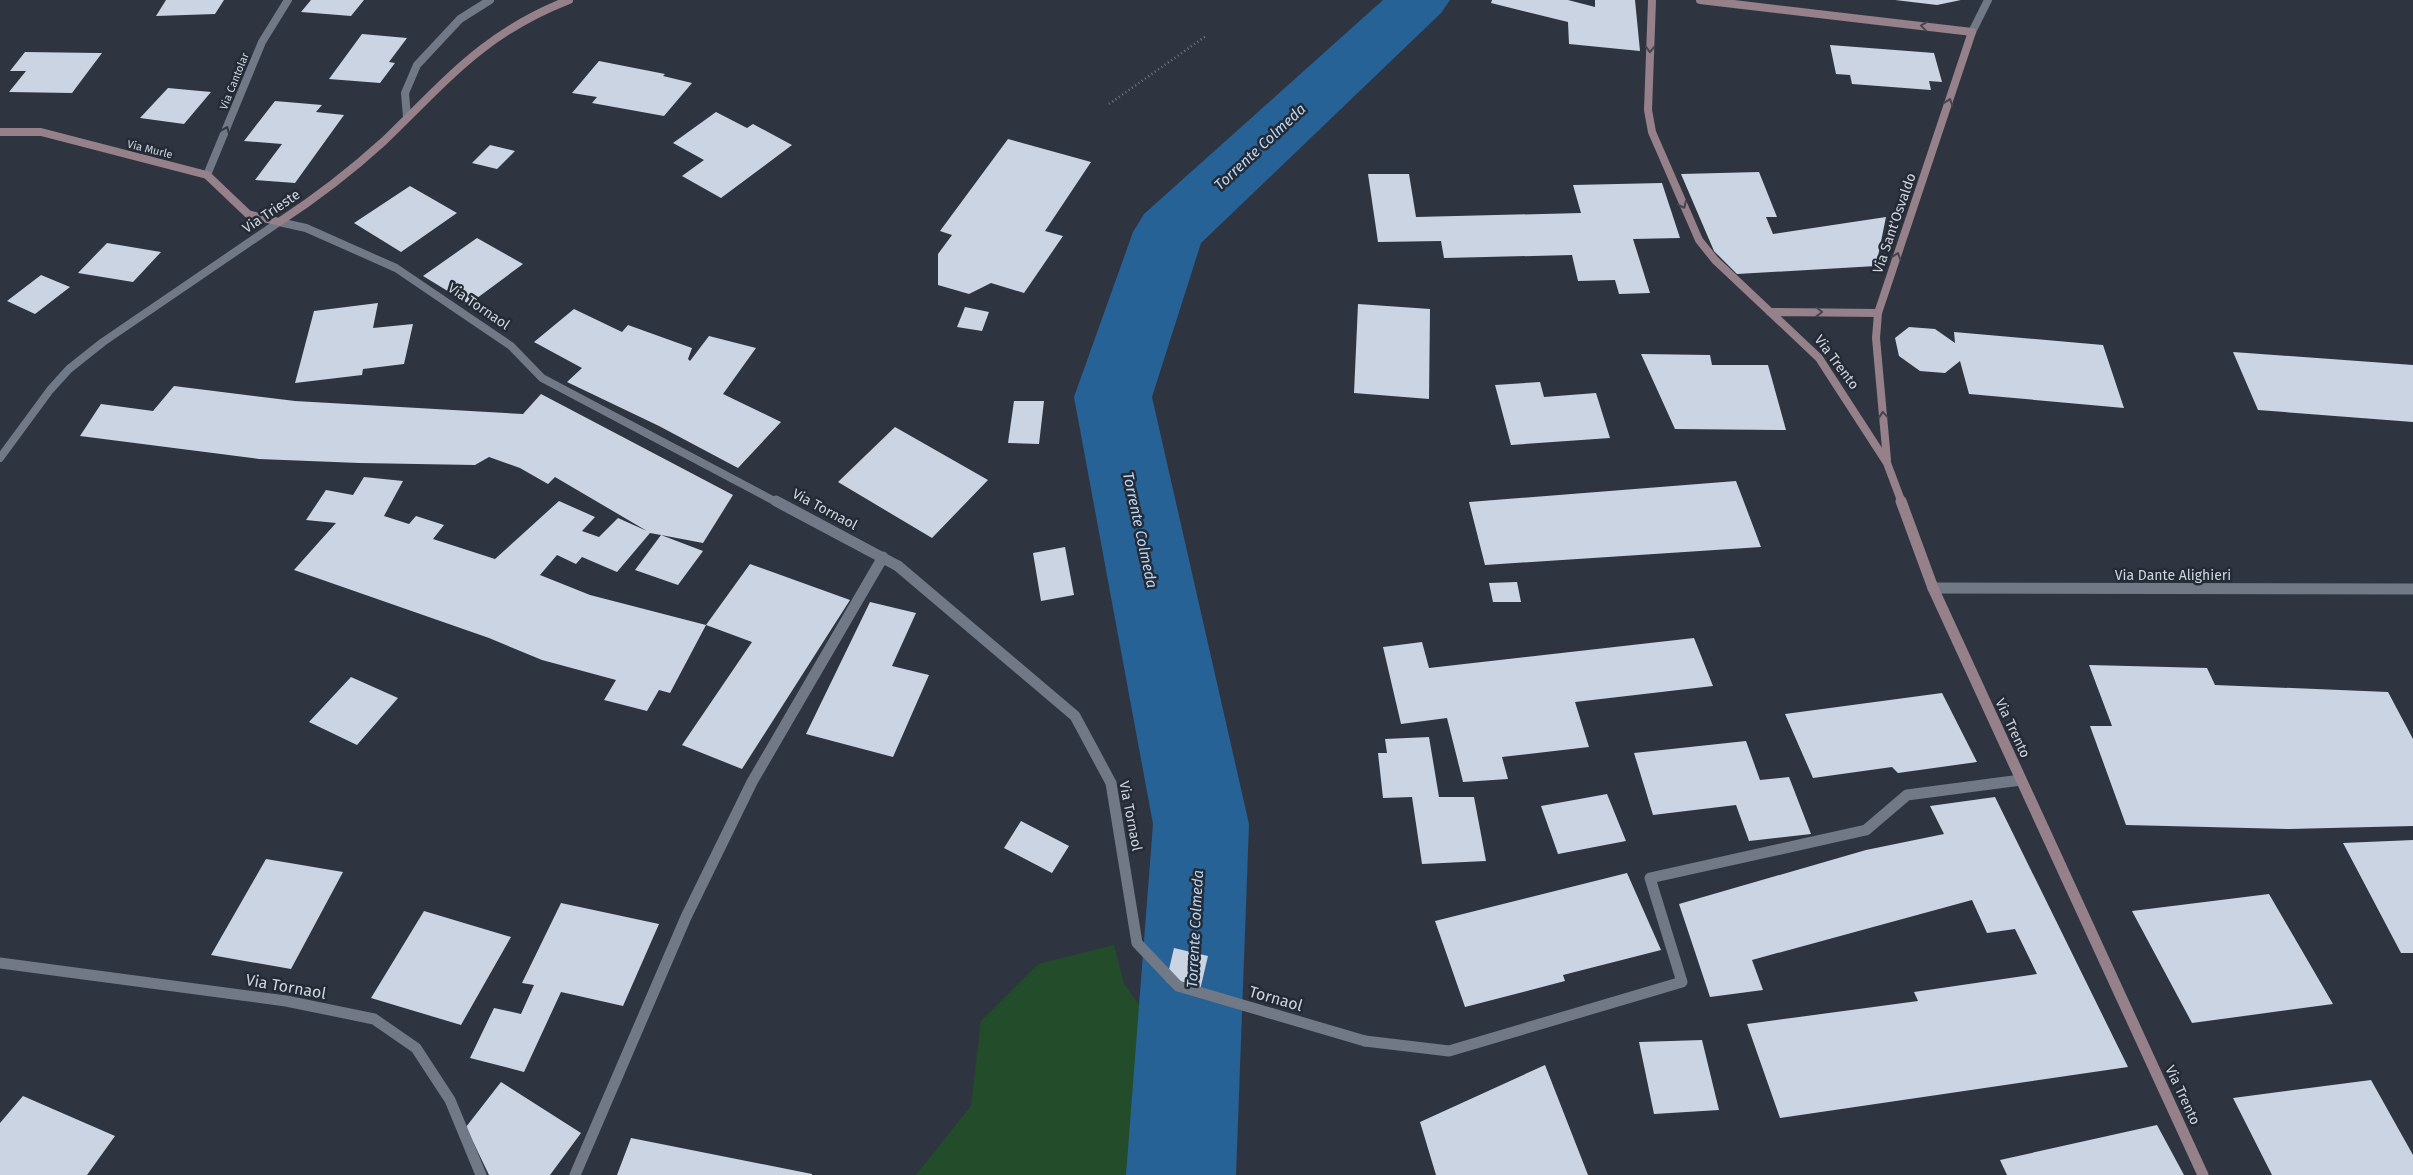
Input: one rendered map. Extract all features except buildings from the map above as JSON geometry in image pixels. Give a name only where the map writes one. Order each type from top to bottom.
[{"type":"main road","name":"Via Trieste","points":[[279,222],[321,194],[367,156],[474,53],[498,34],[526,18],[569,0]]},
{"type":"main road","name":"Via Trento","points":[[1652,0],[1648,110],[1652,132],[1699,240],[1715,260],[1798,336],[1818,358],[1887,463],[1933,588],[2203,1175]]},
{"type":"main road","points":[[1700,0],[1972,32]]},
{"type":"main road","name":"Via Sant'Osvaldo","points":[[1887,463],[1876,338],[1878,313],[1972,32]]},
{"type":"main road","name":"Via Murle","points":[[0,132],[41,132],[207,175],[248,214],[279,222]]},
{"type":"main road","name":"Via Trento","points":[[1770,312],[1878,313]]},
{"type":"street","name":"Via Cantolar","points":[[207,175],[262,42],[288,0]]},
{"type":"street","points":[[407,116],[405,93],[417,65],[460,19],[490,0]]},
{"type":"street","name":"Via Sant'Osvaldo","points":[[1972,32],[1988,0]]},
{"type":"street","name":"Via Trieste","points":[[0,458],[50,390],[69,369],[103,342],[279,222]]},
{"type":"street","name":"Via Tornaol","points":[[279,222],[306,228],[396,268],[511,346],[542,378],[898,566],[1075,716],[1111,783],[1137,943],[1178,986]]},
{"type":"street","points":[[575,1175],[686,917],[752,782],[883,557]]},
{"type":"street","name":"Via Dante Alighieri","points":[[1933,588],[2413,589]]},
{"type":"street","name":"Tornaol","points":[[1178,986],[1365,1041],[1449,1051],[1682,982],[1650,878],[1866,830],[1907,795],[2021,780]]},
{"type":"street","name":"Via Tornaol","points":[[0,963],[286,1001],[374,1019],[416,1048],[450,1100],[481,1175]]},
{"type":"path","points":[[1109,104],[1206,36]]},
{"type":"green space","points":[[1114,945],[1124,984],[1140,1006],[1185,1043],[1207,1050],[1198,1112],[1198,1175],[916,1175],[971,1106],[981,1021],[1038,964]]},
{"type":"waterway","name":"Torrente Colmeda","points":[[1181,1175],[1201,824],[1113,397],[1169,232],[1419,0]]}]
